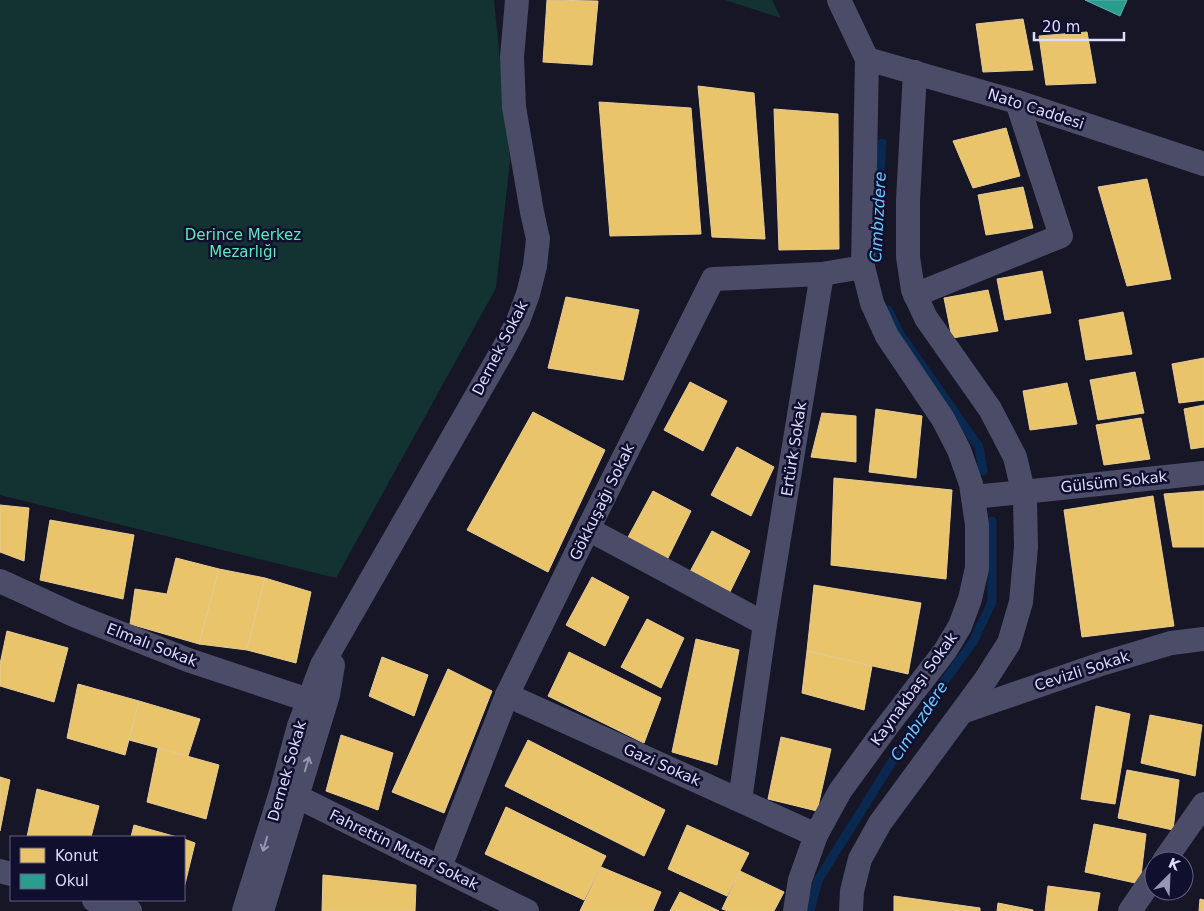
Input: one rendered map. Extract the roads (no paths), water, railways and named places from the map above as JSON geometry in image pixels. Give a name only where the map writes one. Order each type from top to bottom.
[{"type":"street","name":"Dernek Sokak","points":[[262,911],[290,793],[299,726],[322,665],[504,348],[518,321],[528,294],[535,266],[538,239],[514,107],[512,57],[517,0]]},
{"type":"street","points":[[839,0],[867,58]]},
{"type":"street","name":"Nato Caddesi","points":[[867,58],[1016,102],[1204,164]]},
{"type":"street","name":"Kaynakbaşı Sokak","points":[[795,911],[800,880],[816,835],[840,791],[888,724],[945,651],[960,626],[970,599],[977,568],[977,524],[971,484],[958,450],[942,419],[887,336],[872,303],[862,267],[867,58]]},
{"type":"street","points":[[851,911],[852,891],[860,859],[880,823],[986,679],[1009,643],[1021,602],[1026,547],[1025,499],[1015,457],[990,409],[926,318],[913,290],[908,257],[908,200],[915,72]]},
{"type":"street","points":[[915,295],[1061,236],[1016,102]]},
{"type":"street","name":"Gökkuşağı Sokak","points":[[440,867],[507,695],[713,279],[822,274],[862,267]]},
{"type":"street","name":"Ertürk Sokak","points":[[740,800],[822,274]]},
{"type":"street","name":"Gülsüm Sokak","points":[[973,497],[1204,473]]},
{"type":"street","points":[[588,529],[766,624]]},
{"type":"street","name":"Elmalı Sokak","points":[[0,582],[74,615],[188,660],[308,700]]},
{"type":"street","name":"Dernek Sokak","points":[[244,911],[328,695],[339,634]]},
{"type":"street","name":"Cevizli Sokak","points":[[962,712],[1101,664],[1171,643],[1204,640]]},
{"type":"street","name":"Gazi Sokak","points":[[507,695],[816,835]]},
{"type":"street","name":"Fahrettin Mutaf Sokak","points":[[290,793],[526,911]]},
{"type":"street","points":[[1171,851],[1204,804]]},
{"type":"street","points":[[1130,911],[1144,891]]},
{"type":"street","points":[[97,901],[130,911]]},
{"type":"waterway","name":"Cımbızdere","points":[[874,259],[882,143]]},
{"type":"waterway","name":"Cımbızdere","points":[[888,310],[900,334],[979,447],[983,471]]},
{"type":"waterway","name":"Cımbızdere","points":[[810,911],[818,880],[932,698],[973,642],[992,602],[992,521]]},
{"type":"park label","name":"Derince Merkez Mezarlığı","points":[[243,244]]}]
